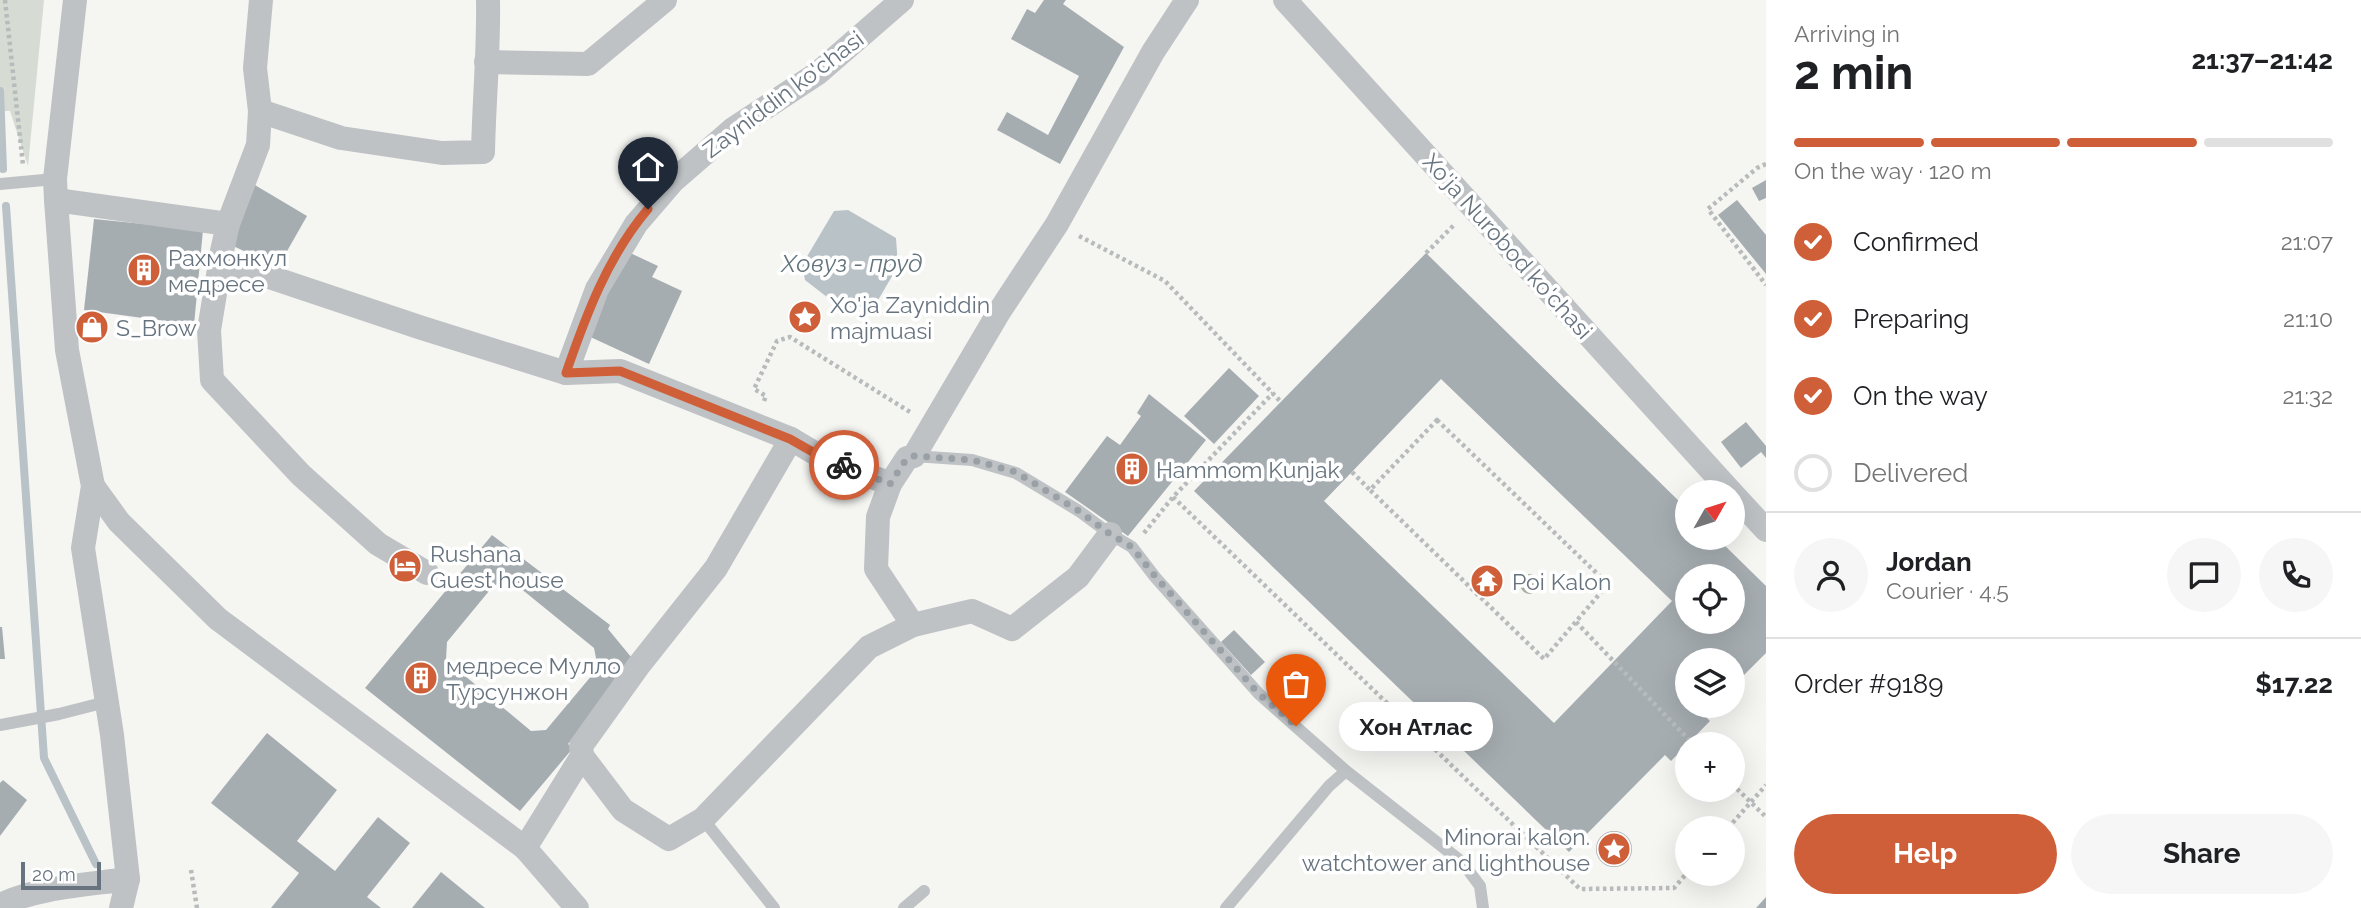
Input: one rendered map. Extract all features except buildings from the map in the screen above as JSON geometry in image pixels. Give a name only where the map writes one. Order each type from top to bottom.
[{"type":"street","points":[[75,0],[47,186],[66,350],[93,486],[83,548],[107,702],[128,879],[121,908]]},
{"type":"street","points":[[261,0],[255,68],[260,111],[258,145],[228,224],[209,330],[212,380],[301,475],[378,544],[427,573]]},
{"type":"street","points":[[260,111],[341,138],[442,153],[483,152],[489,37],[488,0]]},
{"type":"street","points":[[486,62],[588,64],[665,0]]},
{"type":"street","name":"Zayniddin ko'chasi","points":[[566,373],[597,289],[636,224],[673,181],[733,129],[818,73],[902,0]]},
{"type":"street","points":[[913,625],[876,569],[878,517],[890,484],[907,458],[914,456],[999,312],[1057,224],[1153,52],[1187,0]]},
{"type":"street","name":"Xo'ja Nurobod ko'chasi","points":[[1285,0],[1720,480]]},
{"type":"street","points":[[47,186],[228,224]]},
{"type":"street","points":[[222,261],[566,373],[620,371],[790,439],[818,455],[890,484]]},
{"type":"street","points":[[790,439],[716,568],[639,664],[581,746],[582,756],[623,810],[669,839],[703,819],[869,647],[913,625],[972,611],[1012,629],[1078,577],[1110,534]]},
{"type":"street","points":[[93,486],[119,522],[218,619],[525,848],[577,908]]},
{"type":"street","name":"Xo'ja Nurobod ko'chasi","points":[[1745,507],[1766,530]]},
{"type":"street","points":[[525,848],[582,756]]},
{"type":"street","points":[[0,905],[53,889],[128,879]]},
{"type":"lane","points":[[0,184],[47,186]]},
{"type":"lane","points":[[914,456],[972,460],[1016,472],[1132,547],[1259,694],[1346,771],[1462,862],[1480,886],[1483,908]]},
{"type":"lane","points":[[0,725],[107,702]]},
{"type":"lane","points":[[1226,908],[1329,786],[1346,771]]},
{"type":"lane","points":[[703,819],[774,908]]},
{"type":"lane","points":[[904,908],[924,891]]},
{"type":"path","points":[[5,0],[24,171],[47,186]]},
{"type":"path","points":[[1766,164],[1757,167],[1708,209],[1766,285]]},
{"type":"path","points":[[1426,253],[1472,206]]},
{"type":"path","points":[[1057,224],[1165,281],[1281,402]]},
{"type":"path","points":[[753,424],[766,396],[754,389],[777,341],[790,337],[932,425]]},
{"type":"path","points":[[1132,547],[1173,498],[1273,393]]},
{"type":"path","points":[[1352,471],[1370,489],[1544,659],[1608,584],[1437,420],[1370,489]]},
{"type":"path","points":[[1173,498],[1580,889],[1676,886]]},
{"type":"path","points":[[1576,622],[1681,732]]},
{"type":"path","points":[[1738,816],[1766,785]]},
{"type":"path","points":[[1745,797],[1766,817]]},
{"type":"path","points":[[191,870],[197,908]]},
{"type":"shaded area","points":[[0,0],[44,0],[28,166],[10,111],[0,111]]},
{"type":"water","name":"Ховуз - пруд","points":[[848,210],[896,238],[898,266],[874,307],[840,307],[805,280],[802,265],[834,211]]},
{"type":"waterway","points":[[0,91],[3,169]]},
{"type":"waterway","points":[[6,206],[44,758],[96,864]]},
{"type":"way so far","points":[[844,465],[890,484],[907,458],[914,456],[972,460],[1016,472],[1132,547],[1259,694],[1296,726]]},
{"type":"place","name":"Рахмонкул медресе","points":[[144,270]]},
{"type":"place","name":"Xo'ja Zayniddin majmuasi","points":[[805,317]]},
{"type":"place","name":"S_Brow","points":[[92,327]]},
{"type":"place","name":"Hammom Kunjak","points":[[1132,469]]},
{"type":"place","name":"Rushana Guest house","points":[[405,566]]},
{"type":"place","name":"Poi Kalon","points":[[1487,581]]},
{"type":"place","name":"медресе Мулло Турсунжон","points":[[421,678]]},
{"type":"place","name":"Хон Атлас","points":[[1296,726]]},
{"type":"place","name":"Minorai kalon. watchtower and lighthouse","points":[[1614,849]]},
{"type":"route","points":[[648,209],[597,289],[566,373],[620,371],[790,439],[818,455],[844,465]]}]
